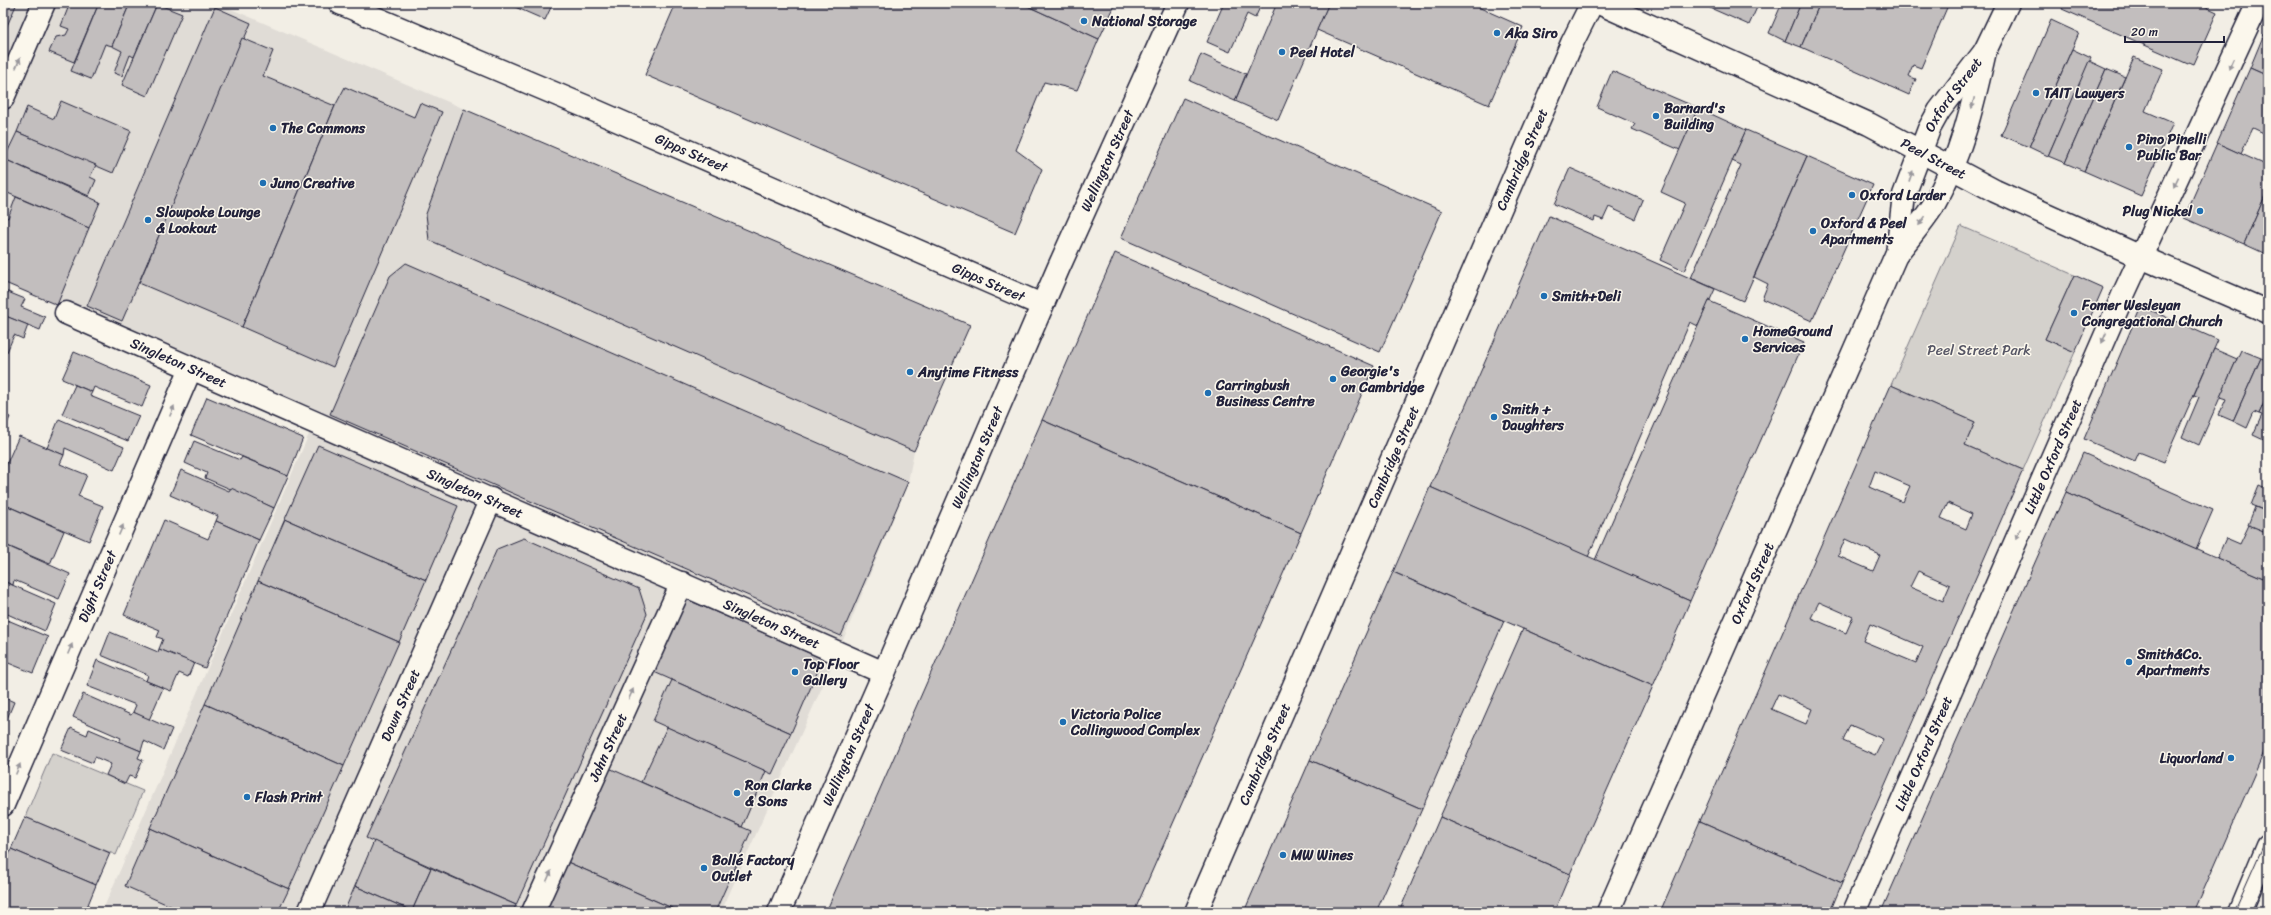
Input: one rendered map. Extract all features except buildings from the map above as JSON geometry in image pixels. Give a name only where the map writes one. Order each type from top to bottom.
[{"type":"street","points":[[3,98],[44,3]]},
{"type":"street","name":"Gipps Street","points":[[340,3],[590,108],[1042,305]]},
{"type":"street","name":"Wellington Street","points":[[779,912],[884,673],[1042,305],[1178,3]]},
{"type":"street","name":"Cambridge Street","points":[[1196,912],[1569,50],[1592,3]]},
{"type":"street","name":"Peel Street","points":[[1599,3],[1855,118],[1920,150],[1994,191],[2140,257],[2268,312]]},
{"type":"street","name":"Oxford Street","points":[[1896,255],[1904,195],[1920,150],[1939,111],[1985,51],[2008,3]]},
{"type":"street","name":"Little Oxford Street","points":[[1854,912],[2140,257],[2258,3]]},
{"type":"street","name":"Oxford Street","points":[[1608,912],[1896,255],[1932,207],[1951,167],[1968,125],[1985,51]]},
{"type":"street","name":"Singleton Street","points":[[66,313],[492,499],[884,673]]},
{"type":"street","name":"Dight Street","points":[[3,805],[191,368]]},
{"type":"street","name":"Down Street","points":[[309,912],[492,499]]},
{"type":"street","name":"John Street","points":[[533,912],[682,583]]},
{"type":"street","points":[[2240,912],[2268,845]]},
{"type":"shaded area","points":[[3,3],[217,3],[970,325],[914,451],[908,482],[841,645],[721,912],[102,912],[316,418],[3,283],[3,126],[7,117],[3,115]]},
{"type":"green space","name":"Peel Street Park","points":[[1961,226],[2074,275],[2045,339],[2075,352],[2023,470],[1965,445],[1975,422],[1891,385]]},
{"type":"green space","points":[[52,753],[143,791],[116,855],[25,817]]},
{"type":"tram line","points":[[2234,912],[2268,835]]},
{"type":"tram line","points":[[2251,912],[2268,874]]},
{"type":"place","name":"National Storage","points":[[1084,21]]},
{"type":"place","name":"Aka Siro","points":[[1497,33]]},
{"type":"place","name":"Peel Hotel","points":[[1282,52]]},
{"type":"place","name":"TAIT Lawyers","points":[[2036,93]]},
{"type":"place","name":"Barnard's Building","points":[[1656,116]]},
{"type":"place","name":"The Commons","points":[[273,128]]},
{"type":"place","name":"Pino Pinelli Public Bar","points":[[2129,147]]},
{"type":"place","name":"Juno Creative","points":[[263,183]]},
{"type":"place","name":"Oxford Larder","points":[[1852,195]]},
{"type":"place","name":"Plug Nickel","points":[[2200,211]]},
{"type":"place","name":"Slowpoke Lounge & Lookout","points":[[148,220]]},
{"type":"place","name":"Oxford & Peel Apartments","points":[[1813,231]]},
{"type":"place","name":"Smith+Deli","points":[[1544,296]]},
{"type":"place","name":"Fomer Wesleyan Congregational Church","points":[[2074,313]]},
{"type":"place","name":"HomeGround Services","points":[[1745,339]]},
{"type":"place","name":"Anytime Fitness","points":[[910,372]]},
{"type":"place","name":"Georgie's on Cambridge","points":[[1333,379]]},
{"type":"place","name":"Carringbush Business Centre","points":[[1208,393]]},
{"type":"place","name":"Smith + Daughters","points":[[1494,417]]},
{"type":"place","name":"Smith&Co. Apartments","points":[[2129,662]]},
{"type":"place","name":"Top Floor Gallery","points":[[795,672]]},
{"type":"place","name":"Victoria Police Collingwood Complex","points":[[1063,722]]},
{"type":"place","name":"Liquorland","points":[[2231,758]]},
{"type":"place","name":"Ron Clarke & Sons","points":[[737,793]]},
{"type":"place","name":"Flash Print","points":[[247,797]]},
{"type":"place","name":"MW Wines","points":[[1283,855]]},
{"type":"place","name":"Bollé Factory Outlet","points":[[704,868]]}]
